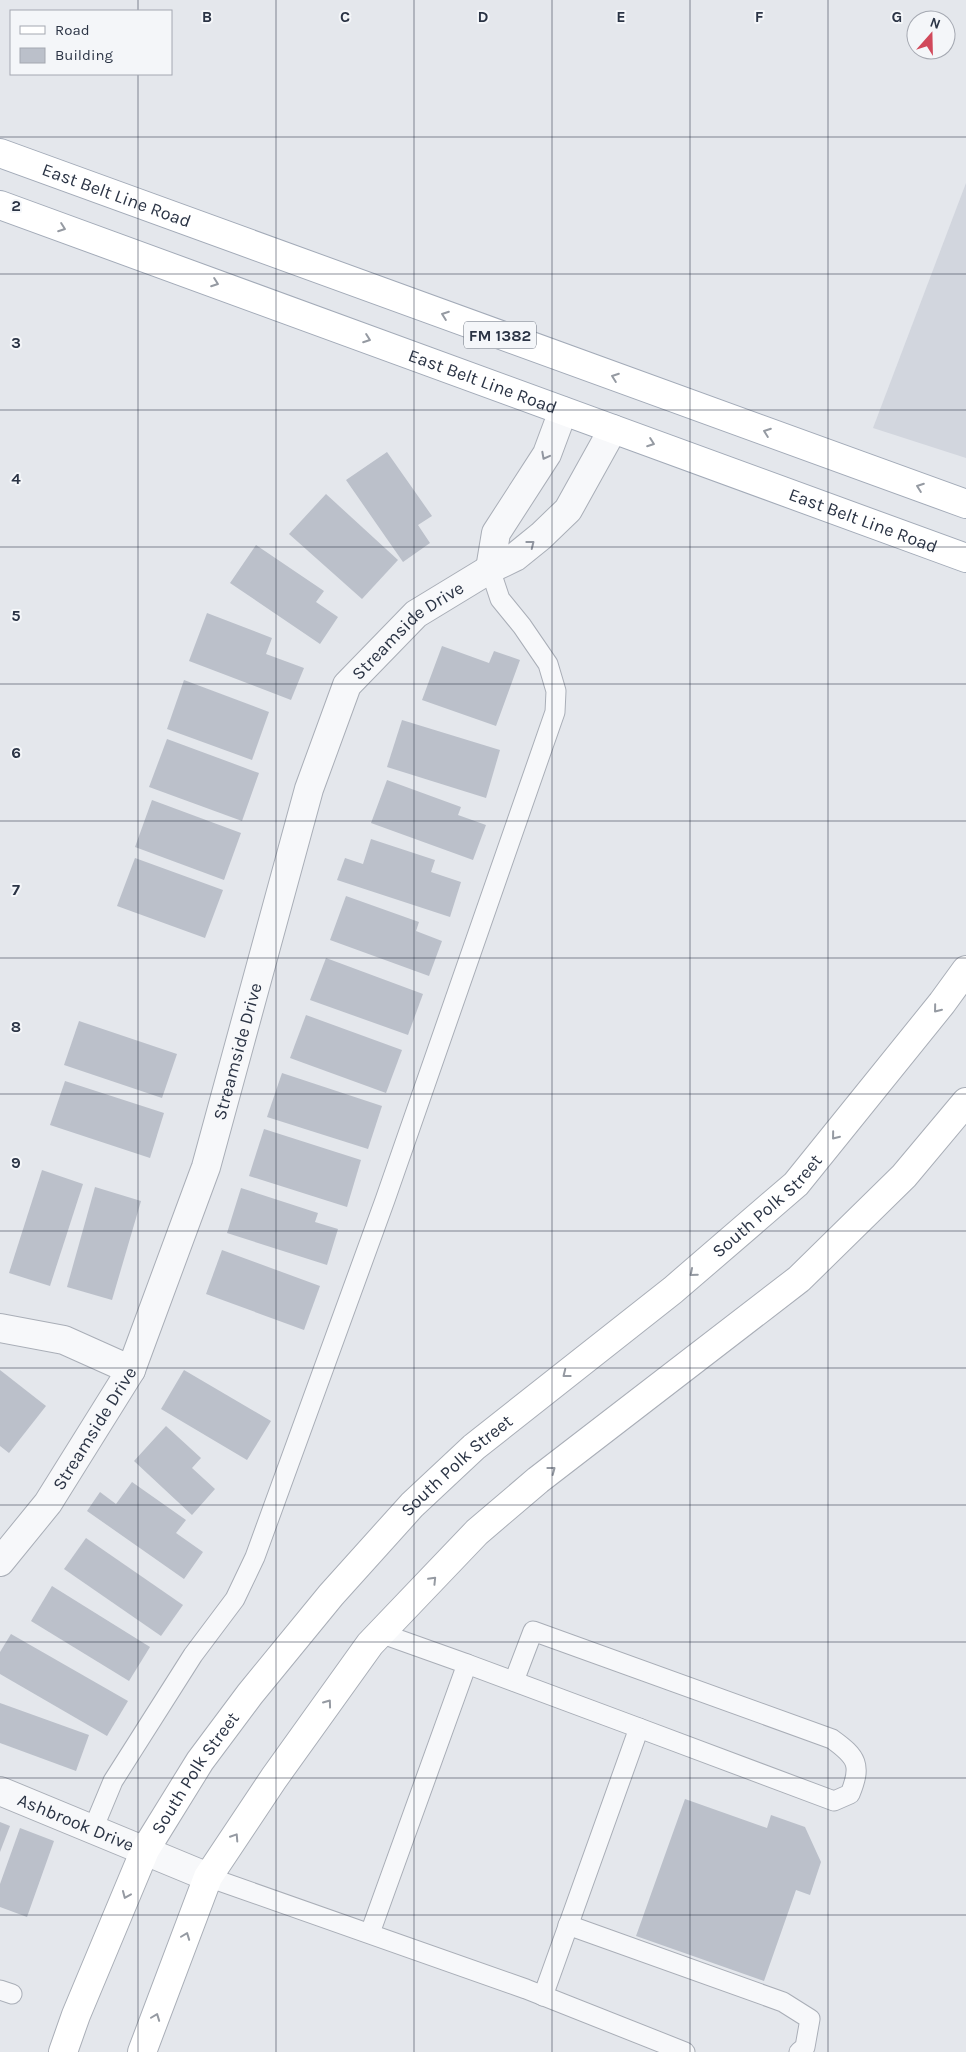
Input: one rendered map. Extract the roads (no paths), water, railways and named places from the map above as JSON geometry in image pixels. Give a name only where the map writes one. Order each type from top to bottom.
[{"type":"main road","name":"East Belt Line Road","points":[[0,153],[966,504]]},
{"type":"main road","name":"East Belt Line Road","points":[[0,205],[966,558]]},
{"type":"main road","name":"South Polk Street","points":[[63,2052],[76,2015],[145,1850],[189,1778],[250,1694],[331,1595],[412,1505],[474,1447],[673,1290],[796,1184],[936,1011],[966,970]]},
{"type":"main road","points":[[142,2052],[208,1878],[274,1778],[370,1644],[477,1532],[538,1480],[799,1279],[904,1176],[966,1102]]},
{"type":"street","points":[[490,569],[496,534],[546,454],[563,411]]},
{"type":"street","name":"Streamside Drive","points":[[0,1562],[48,1503],[131,1370],[206,1167],[309,789],[347,685],[416,614],[490,569],[515,557],[542,536],[568,510],[613,429]]},
{"type":"street","points":[[0,1328],[64,1340],[131,1370]]},
{"type":"street","name":"Ashbrook Drive","points":[[0,1791],[145,1850],[208,1878]]},
{"type":"lane","points":[[93,1829],[113,1781],[193,1655],[235,1599],[255,1557],[388,1191],[555,712],[556,691],[548,664],[522,626],[500,599],[490,569]]},
{"type":"lane","points":[[380,1633],[834,1801],[850,1794],[857,1777],[855,1762],[849,1751],[832,1739],[533,1631],[514,1681]]},
{"type":"lane","points":[[370,1933],[467,1664]]},
{"type":"lane","points":[[543,1996],[639,1728]]},
{"type":"lane","points":[[208,1878],[370,1933],[543,1996],[685,2052]]},
{"type":"lane","points":[[568,1925],[783,2002],[810,2019],[805,2047],[800,2052]]}]
